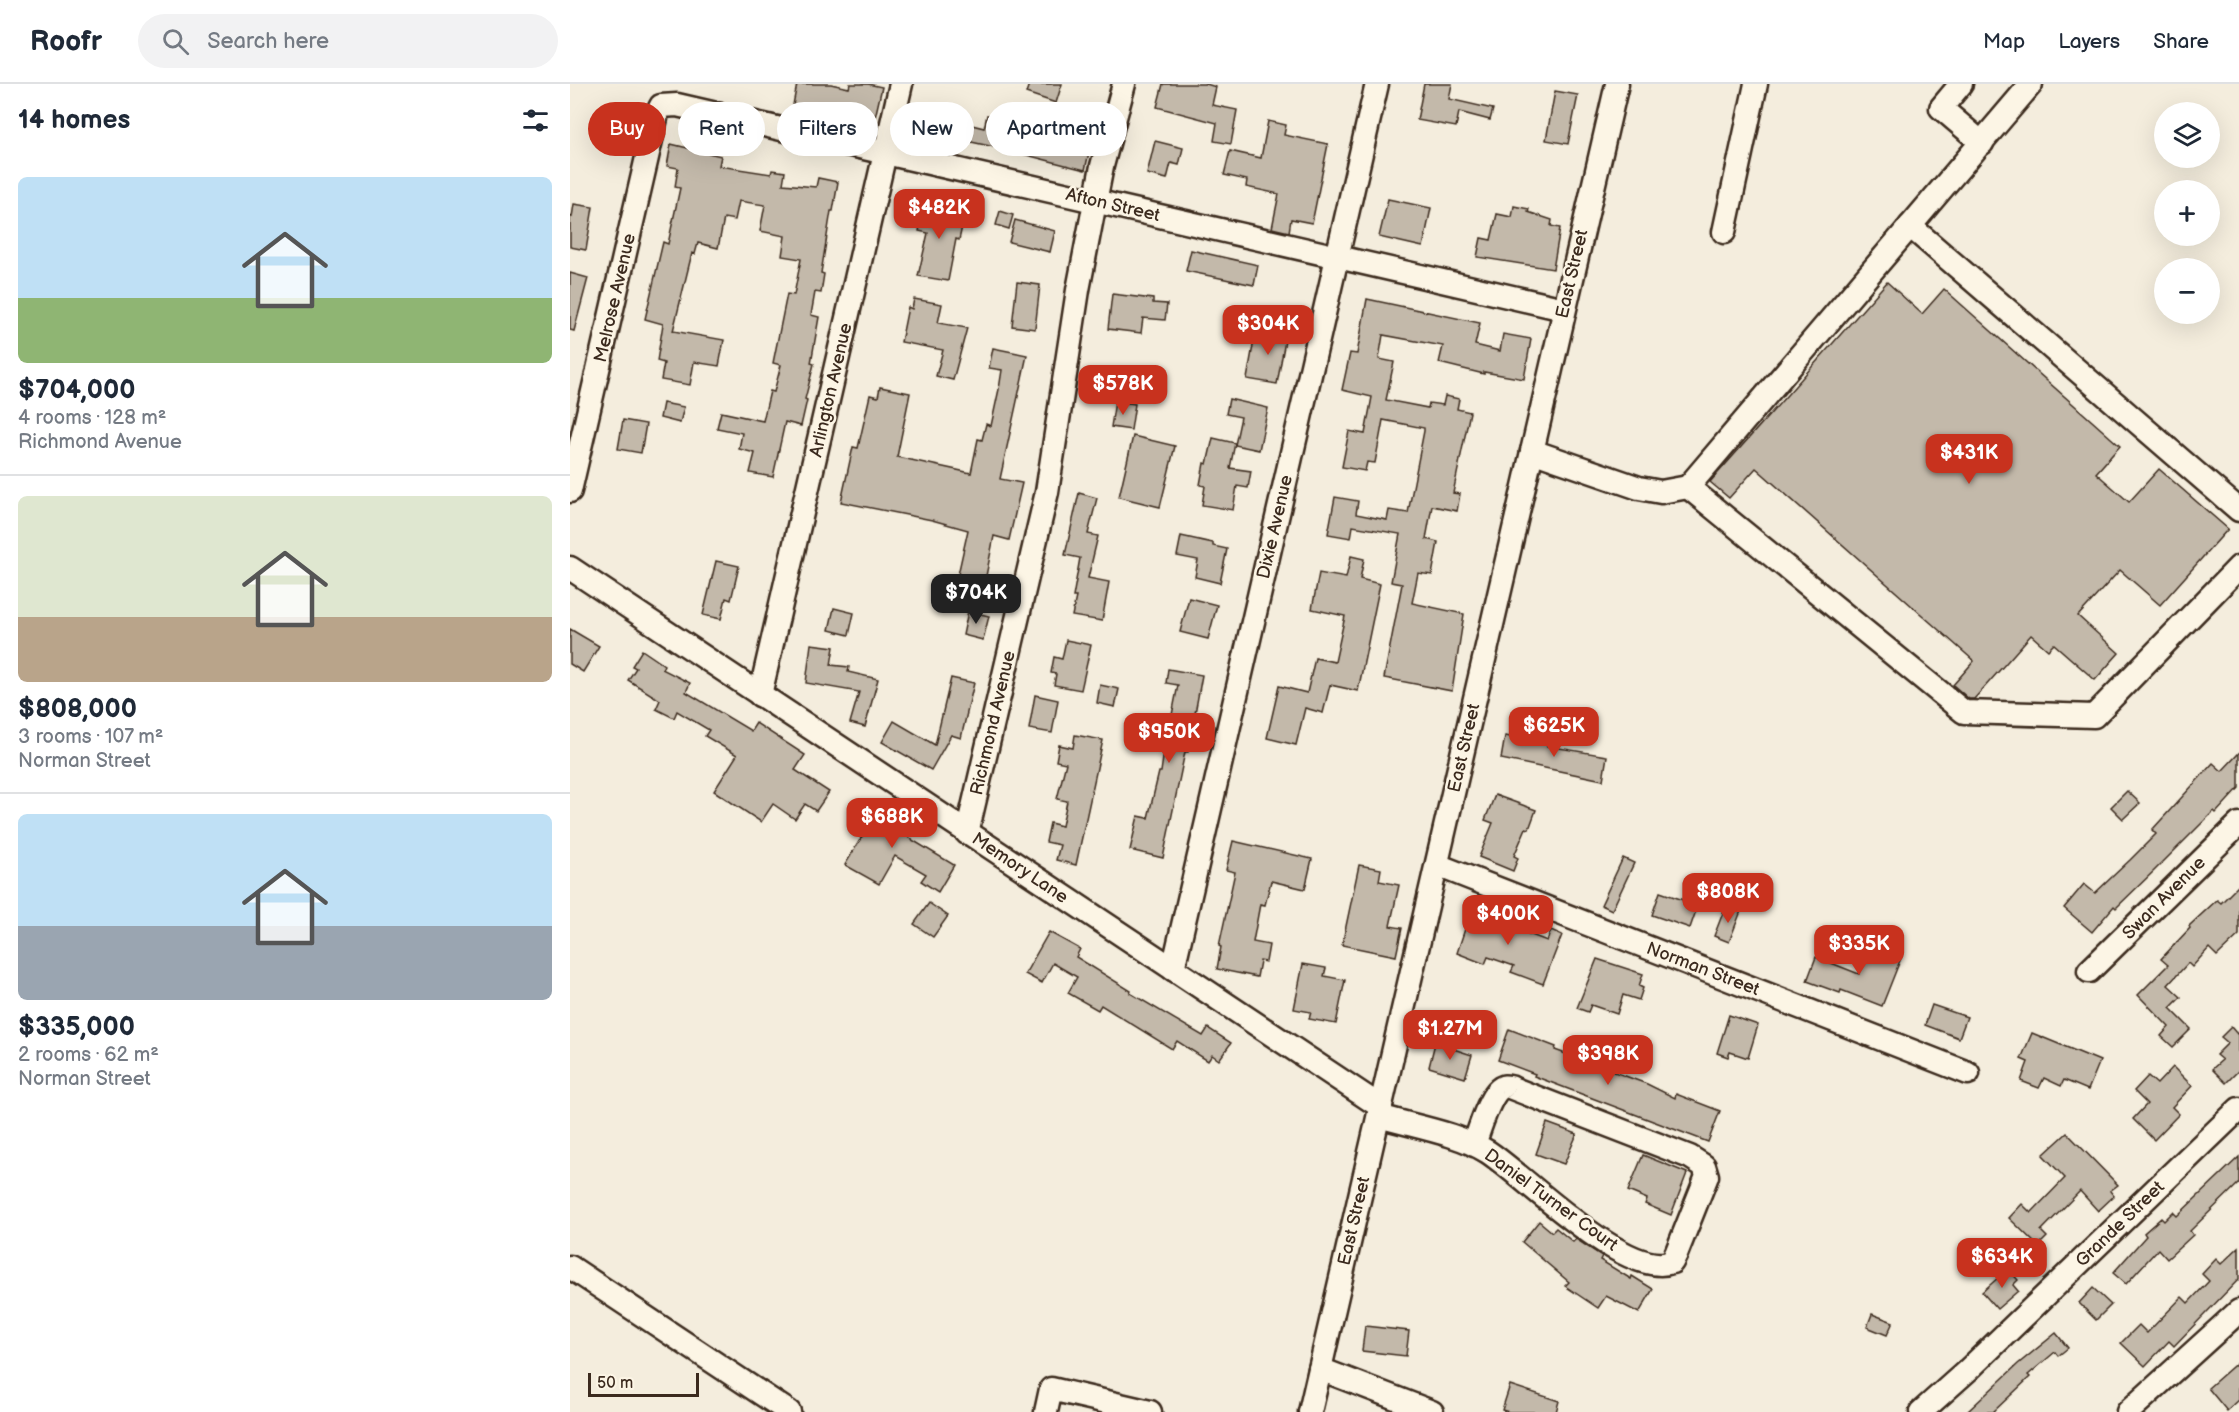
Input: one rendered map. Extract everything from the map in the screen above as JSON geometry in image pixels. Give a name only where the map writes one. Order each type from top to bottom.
[{"type":"street","name":"Arlington Avenue","points":[[760,695],[901,84]]},
{"type":"street","name":"Richmond Avenue","points":[[968,833],[1047,492],[1078,290],[1095,201],[1124,84]]},
{"type":"street","name":"Dixie Avenue","points":[[1173,969],[1377,84]]},
{"type":"street","name":"East Street","points":[[1310,1412],[1617,84]]},
{"type":"street","points":[[1724,232],[1756,84]]},
{"type":"street","points":[[1961,84],[1941,108],[1982,143]]},
{"type":"street","points":[[1532,452],[1639,488],[1661,492],[1688,487],[2031,84]]},
{"type":"street","name":"Afton Street","points":[[666,106],[677,105],[1564,309]]},
{"type":"street","name":"Melrose Avenue","points":[[570,491],[647,156]]},
{"type":"street","points":[[1910,226],[2239,510]]},
{"type":"street","points":[[1688,487],[1964,712],[2094,716],[2239,567]]},
{"type":"street","name":"Memory Lane","points":[[570,568],[1173,969],[1380,1112]]},
{"type":"street","name":"Swan Avenue","points":[[2090,971],[2239,824]]},
{"type":"street","name":"Norman Street","points":[[1437,865],[1968,1073]]},
{"type":"street","name":"Daniel Turner Court","points":[[1380,1112],[1460,1139],[1487,1151],[1613,1248],[1657,1265],[1672,1262],[1707,1176],[1704,1166],[1690,1157],[1503,1086],[1492,1097],[1474,1145]]},
{"type":"street","name":"Grande Street","points":[[1921,1412],[1968,1370],[2238,1111]]},
{"type":"street","points":[[570,1267],[789,1412]]},
{"type":"street","points":[[2128,1412],[2239,1311]]},
{"type":"street","points":[[1320,1369],[1432,1412]]},
{"type":"street","points":[[1046,1412],[1051,1389],[1150,1412]]},
{"type":"building","points":[[797,84],[831,84],[849,88],[850,84],[868,84],[882,87],[878,104],[878,102],[794,102]]},
{"type":"building","points":[[1029,84],[1062,84],[1056,102],[1026,93]]},
{"type":"building","points":[[1163,84],[1206,84],[1216,87],[1212,105],[1237,110],[1231,144],[1214,141],[1217,123],[1157,107]]},
{"type":"building","points":[[1424,84],[1452,84],[1449,99],[1493,109],[1490,120],[1459,112],[1456,127],[1417,120]]},
{"type":"building","points":[[1555,91],[1578,95],[1568,144],[1546,140]]},
{"type":"building","points":[[986,119],[986,145],[974,143],[974,126],[984,128]]},
{"type":"building","points":[[1268,121],[1286,125],[1284,135],[1328,144],[1312,223],[1291,219],[1289,232],[1272,228],[1279,194],[1246,187],[1247,180],[1224,175],[1230,151],[1261,158]]},
{"type":"building","points":[[1155,141],[1183,148],[1179,165],[1171,163],[1167,179],[1147,174]]},
{"type":"building","points":[[671,144],[678,146],[678,156],[721,156],[719,166],[771,174],[772,170],[785,172],[783,184],[816,187],[818,178],[838,182],[821,273],[824,274],[821,293],[815,292],[811,315],[819,317],[811,363],[814,364],[805,399],[807,400],[801,426],[785,422],[773,477],[750,473],[755,453],[739,449],[742,433],[717,428],[721,412],[763,421],[770,391],[774,392],[781,365],[773,363],[787,294],[794,295],[801,259],[782,256],[785,236],[760,231],[765,205],[739,201],[735,220],[724,218],[718,248],[698,243],[695,254],[692,253],[673,331],[724,340],[719,366],[694,362],[690,385],[661,380],[664,363],[657,361],[663,324],[645,319],[663,242],[668,244],[680,188],[675,187],[678,168],[667,166]]},
{"type":"building","points":[[1030,156],[1088,156],[1085,170]]},
{"type":"building","points":[[926,198],[939,201],[938,207],[965,213],[959,240],[956,239],[948,281],[918,276],[928,233],[919,231]]},
{"type":"building","points":[[1388,199],[1431,208],[1423,247],[1379,237]]},
{"type":"building","points":[[574,204],[593,207],[586,250],[570,247],[570,216],[572,217]]},
{"type":"building","points":[[1514,206],[1529,209],[1528,212],[1552,220],[1551,226],[1560,228],[1553,269],[1477,257],[1481,238],[1491,240],[1497,214],[1512,217]]},
{"type":"building","points":[[1000,211],[1013,215],[1009,229],[996,225]]},
{"type":"building","points":[[1015,220],[1055,231],[1050,252],[1009,242]]},
{"type":"building","points":[[1191,250],[1258,265],[1254,285],[1186,271]]},
{"type":"building","points":[[570,273],[588,278],[574,331],[570,330]]},
{"type":"building","points":[[1017,282],[1040,285],[1035,329],[1012,326]]},
{"type":"building","points":[[1887,282],[1922,314],[1944,289],[2120,446],[2096,473],[2129,502],[2159,469],[2228,529],[2160,605],[2120,570],[2078,616],[2119,653],[2095,680],[2054,644],[2048,650],[2031,635],[1974,699],[1969,699],[1953,685],[1974,661],[1756,468],[1729,498],[1710,482]]},
{"type":"building","points":[[1112,294],[1153,299],[1153,303],[1167,304],[1165,320],[1143,318],[1141,333],[1108,329]]},
{"type":"building","points":[[914,299],[942,304],[938,323],[967,328],[953,380],[936,376],[943,350],[901,342],[908,307],[912,309]]},
{"type":"building","points":[[1367,299],[1480,323],[1475,345],[1500,351],[1503,334],[1531,339],[1524,379],[1484,372],[1484,374],[1439,363],[1443,346],[1383,335],[1379,359],[1394,362],[1386,400],[1428,408],[1429,403],[1443,405],[1445,396],[1459,399],[1457,409],[1470,412],[1453,493],[1460,494],[1457,511],[1432,506],[1426,539],[1438,542],[1432,575],[1418,573],[1412,603],[1464,614],[1452,691],[1384,678],[1402,584],[1391,582],[1400,534],[1353,526],[1351,538],[1328,534],[1335,497],[1358,501],[1356,514],[1387,520],[1389,510],[1408,513],[1424,431],[1424,428],[1383,420],[1375,463],[1367,462],[1365,471],[1342,467],[1349,431],[1365,434],[1372,397],[1342,390],[1350,353],[1357,354]]},
{"type":"building","points":[[1265,327],[1287,330],[1277,384],[1247,379],[1254,340],[1263,341]]},
{"type":"building","points":[[993,348],[1027,355],[1000,479],[1022,483],[1009,540],[994,536],[982,596],[961,592],[964,580],[957,579],[968,530],[932,520],[841,502],[853,447],[858,448],[870,395],[878,397],[880,387],[910,393],[897,457],[971,473],[978,439],[982,440],[986,424],[991,426],[999,389],[1002,370],[989,368]]},
{"type":"building","points":[[1229,399],[1268,408],[1259,450],[1235,445],[1241,417],[1226,414]]},
{"type":"building","points":[[1115,401],[1135,404],[1131,430],[1111,427]]},
{"type":"building","points":[[663,403],[684,407],[680,423],[660,418]]},
{"type":"building","points":[[623,420],[646,424],[641,453],[618,449]]},
{"type":"building","points":[[1133,436],[1175,446],[1160,507],[1119,497]]},
{"type":"building","points":[[1213,438],[1235,443],[1230,468],[1251,471],[1248,488],[1237,486],[1233,510],[1202,505],[1205,486],[1200,485],[1204,463],[1207,464]]},
{"type":"building","points":[[1079,493],[1097,498],[1088,534],[1098,536],[1088,578],[1109,582],[1102,621],[1072,616],[1080,558],[1065,555]]},
{"type":"building","points":[[1181,536],[1213,543],[1213,546],[1227,549],[1220,583],[1195,577],[1198,560],[1177,556]]},
{"type":"building","points":[[1351,556],[1364,559],[1360,579],[1380,584],[1358,691],[1330,685],[1323,713],[1305,708],[1296,745],[1267,738],[1279,686],[1307,693],[1315,658],[1335,662],[1345,616],[1312,609],[1319,573],[1346,578]]},
{"type":"building","points":[[716,561],[739,566],[731,600],[726,598],[721,619],[703,615]]},
{"type":"building","points":[[1189,598],[1217,605],[1208,639],[1180,632]]},
{"type":"building","points":[[834,608],[854,613],[849,635],[829,630]]},
{"type":"building","points":[[968,611],[989,616],[983,640],[963,635]]},
{"type":"building","points":[[570,629],[599,646],[583,672],[570,664]]},
{"type":"building","points":[[1066,640],[1091,645],[1081,690],[1054,685],[1056,674],[1051,673],[1054,657],[1062,659]]},
{"type":"building","points":[[811,644],[834,647],[831,665],[849,667],[848,672],[878,679],[865,727],[850,723],[859,692],[806,683]]},
{"type":"building","points":[[642,650],[664,665],[662,669],[690,683],[686,692],[751,731],[756,723],[805,755],[795,770],[829,792],[816,811],[805,804],[795,819],[773,804],[761,822],[714,791],[737,755],[705,736],[709,730],[677,711],[674,718],[656,709],[660,700],[628,680],[636,668],[632,666]]},
{"type":"building","points":[[1168,669],[1202,675],[1188,752],[1185,752],[1163,858],[1130,850],[1138,816],[1148,818],[1159,772],[1161,772],[1165,744],[1155,742],[1156,734],[1145,733],[1146,721],[1170,725],[1178,685],[1166,683]]},
{"type":"building","points":[[951,678],[974,683],[961,738],[951,735],[931,770],[882,742],[894,721],[935,745]]},
{"type":"building","points":[[1100,685],[1119,689],[1115,707],[1097,703]]},
{"type":"building","points":[[1035,695],[1058,700],[1052,733],[1029,729]]},
{"type":"building","points":[[1075,735],[1103,740],[1076,865],[1056,860],[1060,845],[1046,842],[1050,823],[1062,826],[1067,801],[1057,799],[1066,763],[1056,761],[1059,745],[1073,748]]},
{"type":"building","points":[[1505,736],[1607,756],[1603,780],[1501,759]]},
{"type":"building","points":[[2239,753],[2239,788],[2216,813],[2214,811],[2116,908],[2114,906],[2092,932],[2064,908],[2084,884],[2095,893],[2130,860],[2156,834],[2152,830],[2213,763],[2222,771]]},
{"type":"building","points":[[2127,791],[2140,803],[2123,819],[2111,807]]},
{"type":"building","points":[[1495,795],[1536,810],[1529,829],[1526,828],[1514,856],[1518,858],[1513,871],[1479,857],[1493,823],[1485,820]]},
{"type":"building","points":[[865,800],[913,832],[909,838],[954,865],[938,892],[921,881],[926,874],[895,856],[879,884],[845,865],[864,833],[850,825]]},
{"type":"building","points":[[1233,841],[1312,859],[1305,889],[1271,881],[1265,905],[1260,904],[1253,942],[1269,945],[1266,962],[1260,961],[1257,977],[1217,969],[1221,947],[1219,946],[1235,872],[1226,870]]},
{"type":"building","points":[[1623,858],[1634,863],[1612,910],[1601,905]]},
{"type":"building","points":[[1359,865],[1381,869],[1379,881],[1399,885],[1390,926],[1402,928],[1396,956],[1342,945]]},
{"type":"building","points":[[2239,885],[2239,935],[2217,956],[2209,948],[2192,967],[2188,963],[2168,985],[2181,997],[2170,1008],[2191,1029],[2173,1047],[2161,1036],[2169,1027],[2138,995],[2168,965],[2161,959],[2190,928],[2189,926],[2217,900],[2221,903]]},
{"type":"building","points":[[1660,892],[1698,905],[1690,928],[1652,915]]},
{"type":"building","points":[[929,903],[948,916],[933,937],[914,924]]},
{"type":"building","points":[[1726,905],[1741,911],[1729,942],[1714,936]]},
{"type":"building","points":[[1472,908],[1502,919],[1500,923],[1547,941],[1551,930],[1562,935],[1543,984],[1511,972],[1514,966],[1488,957],[1485,964],[1457,953]]},
{"type":"building","points":[[1049,932],[1080,949],[1076,957],[1131,991],[1130,993],[1203,1036],[1208,1028],[1231,1043],[1219,1060],[1212,1055],[1208,1061],[1177,1041],[1172,1049],[1101,1005],[1098,1010],[1068,993],[1077,977],[1053,963],[1042,983],[1025,974]]},
{"type":"building","points":[[1871,945],[1901,958],[1882,1006],[1841,990],[1840,993],[1807,981],[1816,957],[1859,974]]},
{"type":"building","points":[[1597,959],[1643,974],[1639,986],[1643,988],[1639,1000],[1623,995],[1617,1014],[1591,1005],[1588,1012],[1577,1008]]},
{"type":"building","points":[[1303,964],[1326,968],[1324,976],[1345,980],[1336,1024],[1309,1019],[1311,1012],[1294,1009]]},
{"type":"building","points":[[1932,1005],[1967,1017],[1959,1038],[1925,1025]]},
{"type":"building","points":[[1729,1015],[1758,1025],[1748,1058],[1730,1052],[1728,1057],[1717,1053]]},
{"type":"building","points":[[2231,1027],[2237,1034],[2239,1032],[2239,1070],[2226,1083],[2212,1069],[2222,1060],[2216,1055],[2228,1043],[2221,1037]]},
{"type":"building","points":[[1509,1029],[1556,1047],[1555,1050],[1647,1084],[1675,1098],[1676,1094],[1720,1111],[1708,1142],[1534,1076],[1535,1074],[1498,1060]]},
{"type":"building","points":[[2032,1033],[2100,1061],[2088,1090],[2064,1080],[2061,1086],[2044,1078],[2039,1088],[2021,1081],[2028,1062],[2021,1059]]},
{"type":"building","points":[[1435,1043],[1472,1055],[1465,1078],[1429,1067]]},
{"type":"building","points":[[2173,1067],[2192,1086],[2172,1107],[2179,1114],[2154,1140],[2133,1119],[2147,1104],[2134,1091],[2148,1076],[2157,1084]]},
{"type":"building","points":[[1547,1123],[1577,1134],[1564,1164],[1536,1154]]},
{"type":"building","points":[[2067,1133],[2118,1185],[2110,1191],[2114,1196],[2098,1211],[2080,1191],[2041,1231],[2047,1237],[2038,1246],[2009,1218],[2022,1204],[2031,1213],[2065,1178],[2043,1155]]},
{"type":"building","points":[[1643,1155],[1687,1173],[1671,1215],[1645,1204],[1647,1199],[1628,1191]]},
{"type":"building","points":[[2239,1157],[2239,1183],[2190,1231],[2193,1235],[2167,1259],[2158,1249],[2126,1284],[2113,1273],[2146,1236],[2144,1233],[2161,1218],[2164,1221],[2173,1212],[2177,1216]]},
{"type":"building","points":[[1539,1221],[1552,1232],[1556,1228],[1573,1242],[1576,1239],[1602,1256],[1600,1260],[1653,1289],[1639,1313],[1606,1296],[1598,1308],[1565,1286],[1569,1282],[1522,1242]]},
{"type":"building","points":[[2239,1247],[2239,1279],[2174,1346],[2169,1341],[2145,1366],[2121,1343],[2139,1325],[2147,1333],[2182,1297],[2188,1303],[2209,1281],[2202,1274],[2216,1259],[2221,1264]]},
{"type":"building","points":[[2008,1269],[2018,1280],[2013,1285],[2018,1291],[1997,1309],[1982,1292]]},
{"type":"building","points":[[2093,1288],[2111,1305],[2096,1320],[2079,1303]]},
{"type":"building","points":[[1872,1314],[1893,1322],[1887,1335],[1867,1327]]},
{"type":"building","points":[[1365,1326],[1409,1331],[1406,1356],[1362,1351]]},
{"type":"building","points":[[2056,1333],[2068,1348],[2058,1356],[2055,1352],[2028,1375],[2030,1377],[1993,1412],[1967,1412],[2018,1364]]},
{"type":"building","points":[[2239,1361],[2239,1400],[2227,1411],[2208,1388]]},
{"type":"building","points":[[1510,1385],[1559,1401],[1556,1412],[1502,1410]]}]
